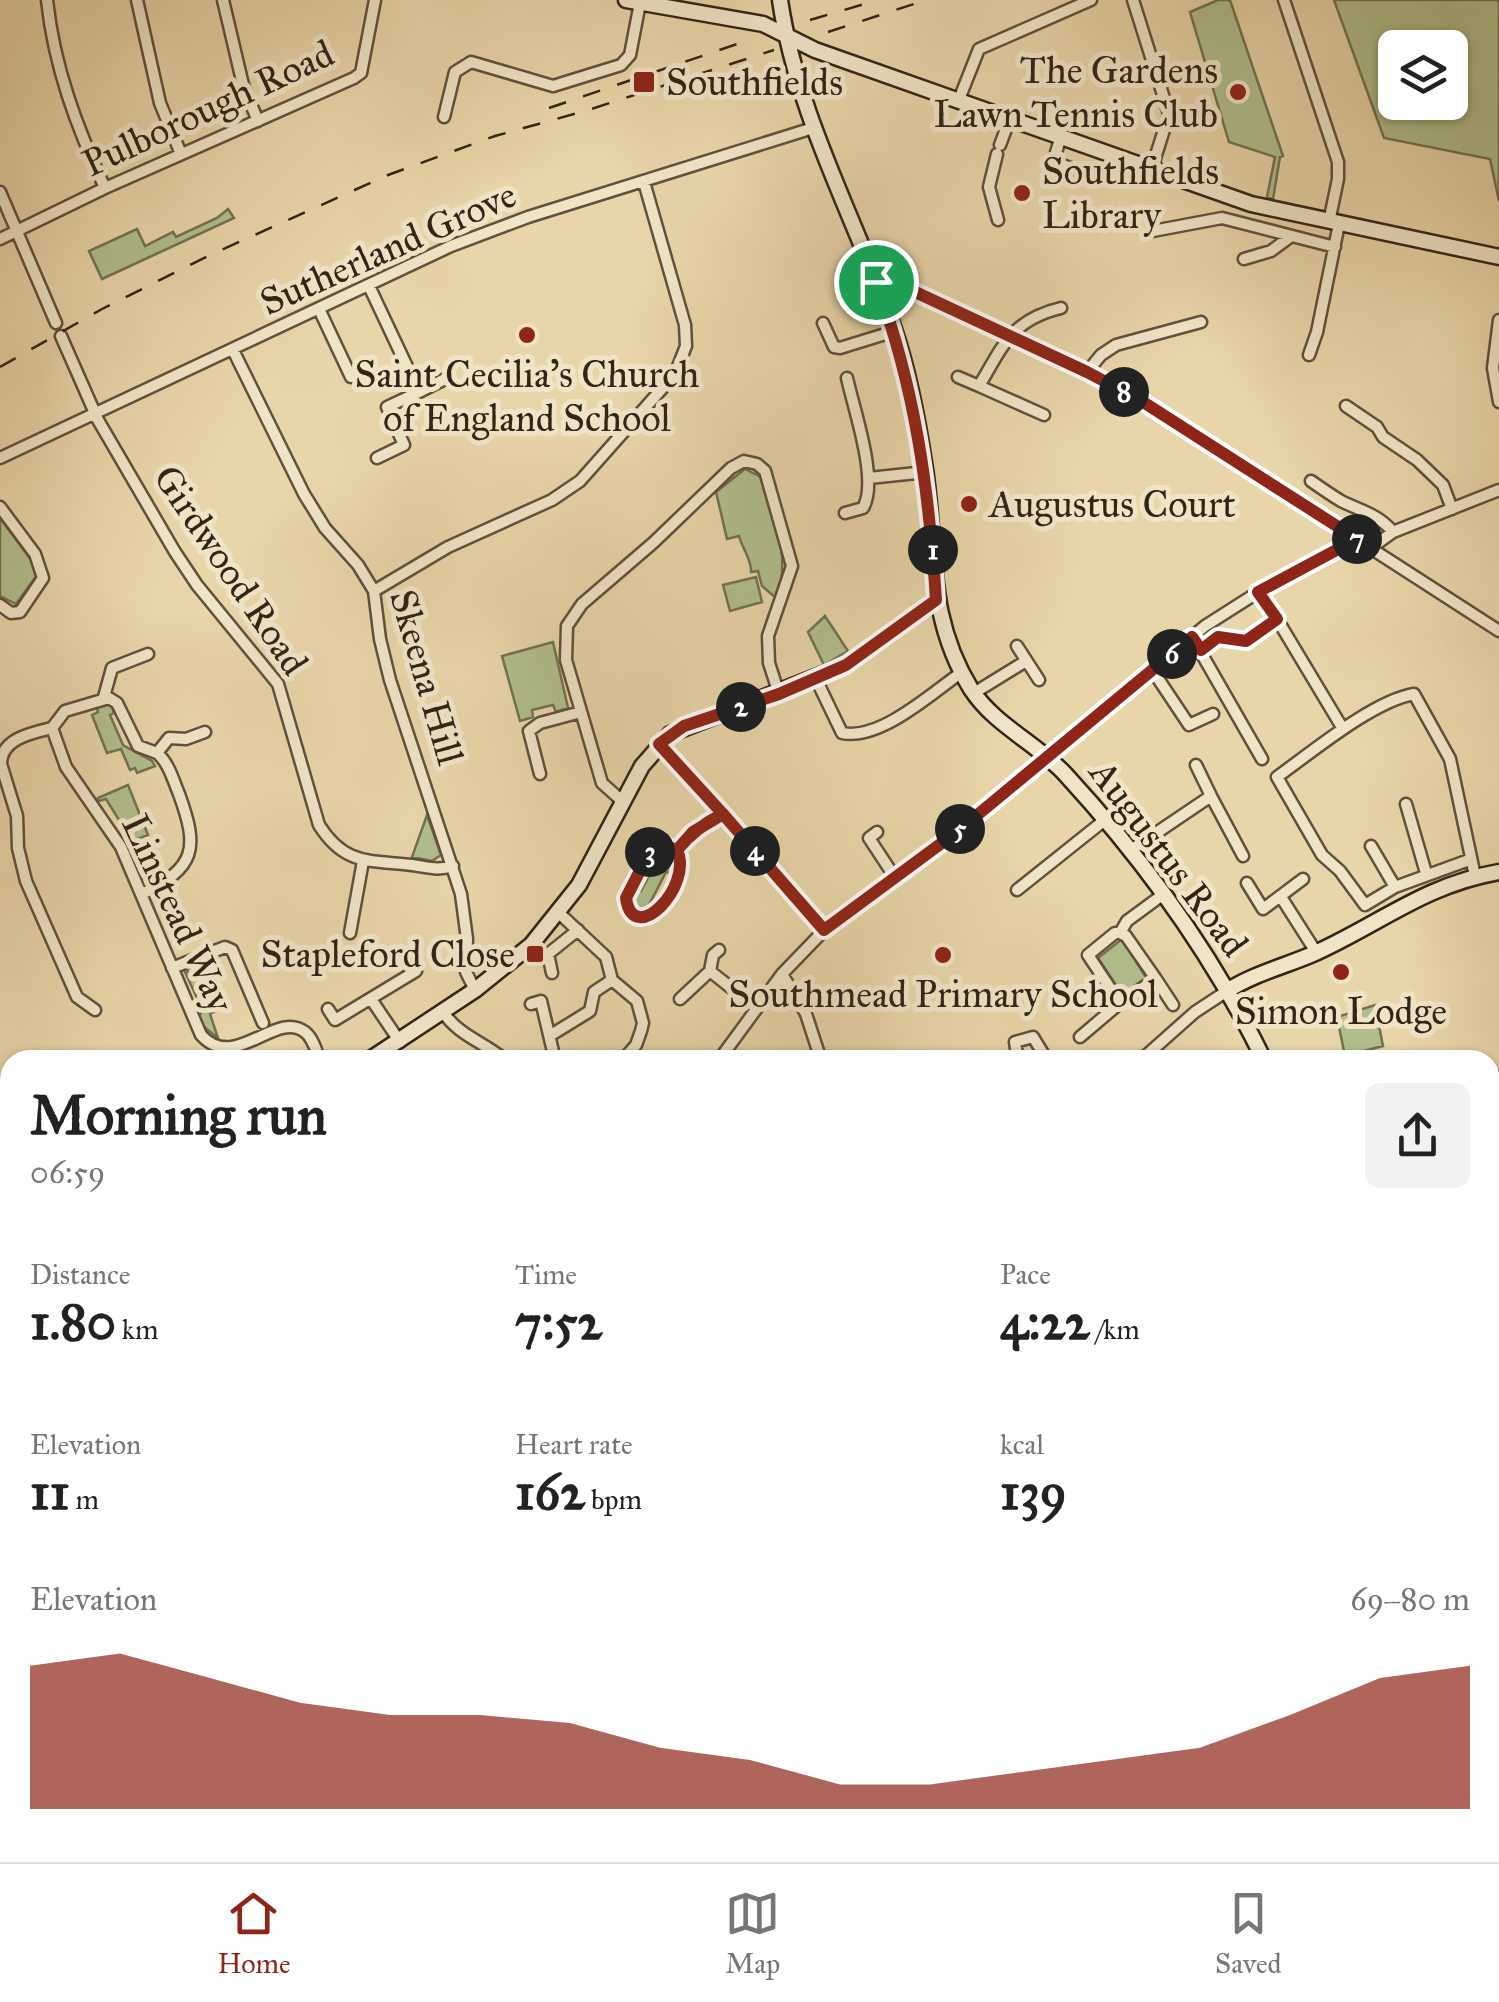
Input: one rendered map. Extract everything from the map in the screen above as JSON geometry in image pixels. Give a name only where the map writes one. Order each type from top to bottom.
[{"type":"street","points":[[47,0],[62,80],[105,188]]},
{"type":"street","points":[[137,0],[160,103],[181,154]]},
{"type":"street","points":[[223,0],[243,86],[258,120]]},
{"type":"street","name":"Pulborough Road","points":[[0,239],[354,78],[360,72],[375,0]]},
{"type":"street","name":"Augustus Road","points":[[780,0],[814,128],[876,282],[906,373],[926,472],[936,600],[946,637],[974,693],[1010,730],[1048,758],[1106,820],[1165,893],[1259,1050]]},
{"type":"street","points":[[958,102],[980,49],[1091,0]]},
{"type":"street","points":[[1133,0],[1169,114],[1151,171]]},
{"type":"street","points":[[1284,0],[1338,162],[1335,247],[1309,356]]},
{"type":"street","points":[[449,111],[455,72],[471,62],[554,86],[621,65],[630,55],[633,2],[657,3],[763,24],[816,50],[1252,204],[1499,257]]},
{"type":"street","points":[[998,220],[989,187],[1009,121]]},
{"type":"street","name":"Sutherland Grove","points":[[0,458],[452,246],[528,217],[814,128]]},
{"type":"street","points":[[1060,139],[1057,163],[1095,176]]},
{"type":"street","points":[[374,590],[448,548],[569,490],[608,452],[675,374],[686,346],[685,325],[644,182]]},
{"type":"street","points":[[0,192],[56,323]]},
{"type":"street","points":[[1154,231],[1222,218],[1335,247]]},
{"type":"street","points":[[1244,259],[1271,251],[1290,237]]},
{"type":"street","points":[[876,282],[898,284],[1087,372],[1159,411],[1499,632]]},
{"type":"street","points":[[369,286],[419,392]]},
{"type":"street","points":[[979,386],[1008,336],[1036,314],[1061,308]]},
{"type":"street","points":[[319,309],[351,378]]},
{"type":"street","points":[[1499,320],[1493,368],[1499,402]]},
{"type":"street","points":[[1087,372],[1116,345],[1202,322]]},
{"type":"street","points":[[823,323],[834,347],[840,348],[894,330]]},
{"type":"street","name":"Girdwood Road","points":[[61,336],[96,414],[188,572],[278,684],[319,825],[338,849],[363,861]]},
{"type":"street","name":"Skeena Hill","points":[[233,350],[304,494],[325,528],[374,590],[390,680],[452,866],[466,925],[466,972],[475,990]]},
{"type":"street","points":[[958,377],[1044,415]]},
{"type":"street","points":[[377,458],[404,446],[382,409],[447,378]]},
{"type":"street","points":[[845,513],[864,508],[869,499],[869,478],[847,378]]},
{"type":"street","points":[[1346,406],[1377,427],[1443,485],[1452,509]]},
{"type":"street","points":[[622,800],[602,783],[565,648],[567,626],[573,615],[731,468],[744,461],[765,471],[792,566],[767,646],[779,694]]},
{"type":"street","points":[[869,478],[926,472]]},
{"type":"street","points":[[1311,481],[1384,521],[1393,532]]},
{"type":"street","points":[[1371,548],[1393,532],[1499,490]]},
{"type":"street","points":[[0,507],[35,554],[43,578],[20,612],[10,613],[0,605]]},
{"type":"street","points":[[727,1050],[782,974],[824,930],[945,841],[1192,637],[1258,592],[1357,539]]},
{"type":"street","points":[[1258,592],[1343,729]]},
{"type":"street","points":[[386,1050],[508,966],[558,914],[579,885],[622,800],[659,744],[684,726],[779,694],[846,665],[936,600]]},
{"type":"street","points":[[1201,650],[1218,637],[1246,641],[1277,619]]},
{"type":"street","points":[[1192,637],[1262,758]]},
{"type":"street","points":[[1017,646],[1039,680]]},
{"type":"street","points":[[104,697],[112,668],[148,654]]},
{"type":"street","points":[[974,693],[1026,661]]},
{"type":"street","points":[[1153,671],[1189,725],[1213,714]]},
{"type":"street","points":[[816,680],[842,733],[849,735],[894,720],[962,672]]},
{"type":"street","points":[[1365,926],[1365,905],[1340,871],[1322,855],[1276,777],[1343,729],[1402,696],[1414,694],[1446,746],[1475,876]]},
{"type":"street","points":[[95,1010],[77,997],[26,881],[18,848],[17,816],[1,764],[3,749],[11,742],[52,728],[65,711],[104,697],[116,703],[138,746],[157,752],[166,765],[190,823],[191,845],[181,870],[142,894]]},
{"type":"street","points":[[540,774],[529,731],[540,723],[581,712]]},
{"type":"street","name":"Linstead Way","points":[[52,728],[66,767],[122,848],[196,1027],[207,1042],[225,1048],[238,1046],[285,1027],[296,1027],[308,1034],[315,1050]]},
{"type":"street","points":[[157,752],[169,738],[186,739],[205,732]]},
{"type":"street","points":[[659,744],[824,930]]},
{"type":"street","points":[[1196,765],[1243,856]]},
{"type":"street","points":[[1130,850],[1210,796]]},
{"type":"street","points":[[1406,804],[1426,874]]},
{"type":"street","points":[[677,850],[693,832],[723,814]]},
{"type":"street","points":[[1016,890],[1106,820]]},
{"type":"street","points":[[877,832],[870,838],[894,876]]},
{"type":"street","points":[[662,845],[677,850],[682,859],[681,872],[663,906],[649,916],[633,914],[627,906],[627,893],[648,855],[662,845]]},
{"type":"street","points":[[1371,846],[1395,887]]},
{"type":"street","points":[[1365,905],[1395,887],[1470,860]]},
{"type":"street","points":[[350,933],[363,861],[436,870],[452,866]]},
{"type":"street","points":[[1152,1050],[1195,1012],[1227,992],[1316,952],[1431,890],[1499,872]]},
{"type":"street","points":[[1247,883],[1263,909],[1302,879]]},
{"type":"street","points":[[1120,934],[1127,921],[1165,893]]},
{"type":"street","points":[[1280,897],[1316,952]]},
{"type":"street","points":[[558,914],[606,957],[612,980],[637,1001],[643,1023],[631,1050]]},
{"type":"street","points":[[552,973],[548,954],[578,930]]},
{"type":"street","points":[[1120,1003],[1088,955],[1114,933],[1126,936],[1173,1005]]},
{"type":"street","points":[[172,968],[225,947],[232,950],[263,1023]]},
{"type":"street","points":[[680,999],[710,971],[713,955],[719,950]]},
{"type":"street","points":[[710,971],[756,1008]]},
{"type":"street","points":[[328,1009],[335,1020],[416,972]]},
{"type":"street","points":[[782,974],[806,1014],[818,1050]]},
{"type":"street","points":[[1080,1037],[1156,979]]},
{"type":"street","points":[[551,1035],[590,1011],[594,992],[612,980]]},
{"type":"street","points":[[371,999],[400,1042]]},
{"type":"street","points":[[531,1004],[541,1001],[553,1050]]},
{"type":"street","points":[[443,1012],[457,1030],[493,1050]]},
{"type":"street","points":[[1016,1050],[1015,1042],[1033,1037],[1041,1050]]},
{"type":"green space","name":"The Gardens Lawn Tennis Club","points":[[1218,0],[1230,0],[1283,156],[1273,199],[1267,197],[1275,157],[1229,142],[1190,12]]},
{"type":"green space","points":[[1334,0],[1499,0],[1499,201],[1490,159],[1384,138]]},
{"type":"green space","points":[[228,209],[234,218],[102,279],[89,251],[137,229],[145,246],[173,232],[176,237]]},
{"type":"green space","points":[[745,469],[763,478],[776,523],[782,568],[776,598],[762,586],[758,571],[751,572],[739,536],[727,539],[716,492]]},
{"type":"green space","points":[[0,518],[34,564],[37,575],[16,604],[0,596]]},
{"type":"green space","points":[[756,577],[762,602],[730,611],[723,585]]},
{"type":"green space","points":[[825,616],[848,651],[824,665],[808,632]]},
{"type":"green space","points":[[553,642],[568,708],[556,712],[553,705],[532,710],[533,717],[520,721],[502,656]]},
{"type":"green space","points":[[96,705],[112,707],[114,713],[110,715],[123,745],[155,766],[137,773],[135,768],[130,770],[121,749],[107,753],[92,715],[98,712]]},
{"type":"green space","points":[[128,785],[148,835],[132,841],[106,799],[98,798]]},
{"type":"green space","points":[[427,815],[441,855],[432,861],[412,857]]},
{"type":"green space","points":[[666,849],[678,859],[676,873],[666,872],[649,905],[652,913],[647,915],[631,908],[632,891],[641,891],[657,860],[650,855]]},
{"type":"green space","points":[[1122,939],[1147,979],[1123,996],[1098,958]]},
{"type":"green space","points":[[197,966],[201,966],[218,1010],[210,1014],[218,1038],[203,1026],[199,1015],[203,1011],[185,972],[199,972]]},
{"type":"green space","points":[[1375,1005],[1383,1046],[1344,1050],[1337,1017]]},
{"type":"railway","points":[[810,20],[878,0]]},
{"type":"railway","points":[[828,32],[926,0]]},
{"type":"railway","points":[[549,108],[740,43]]},
{"type":"railway","points":[[0,367],[102,309],[210,255],[388,175],[495,136],[774,50]]},
{"type":"place","name":"Southfields","points":[[644,82]]},
{"type":"place","name":"The Gardens Lawn Tennis Club","points":[[1238,92]]},
{"type":"place","name":"Southfields Library","points":[[1022,193]]},
{"type":"place","name":"Saint Cecilia's Church of England School","points":[[527,335]]},
{"type":"place","name":"Augustus Court","points":[[969,504]]},
{"type":"place","name":"Stapleford Close","points":[[535,954]]},
{"type":"place","name":"Southmead Primary School","points":[[943,955]]},
{"type":"place","name":"Simon Lodge","points":[[1341,972]]},
{"type":"route","points":[[876,282],[897,339],[920,438],[936,600],[846,665],[779,694],[684,726],[659,744],[723,814],[693,832],[677,850],[662,845],[652,850],[627,893],[627,906],[638,916],[657,913],[663,906],[681,872],[682,859],[677,850],[684,841],[693,832],[710,820],[723,814],[824,930],[958,831],[1192,637],[1201,650],[1218,637],[1246,641],[1277,619],[1258,592],[1357,539],[1140,400],[898,284],[876,282]]}]
